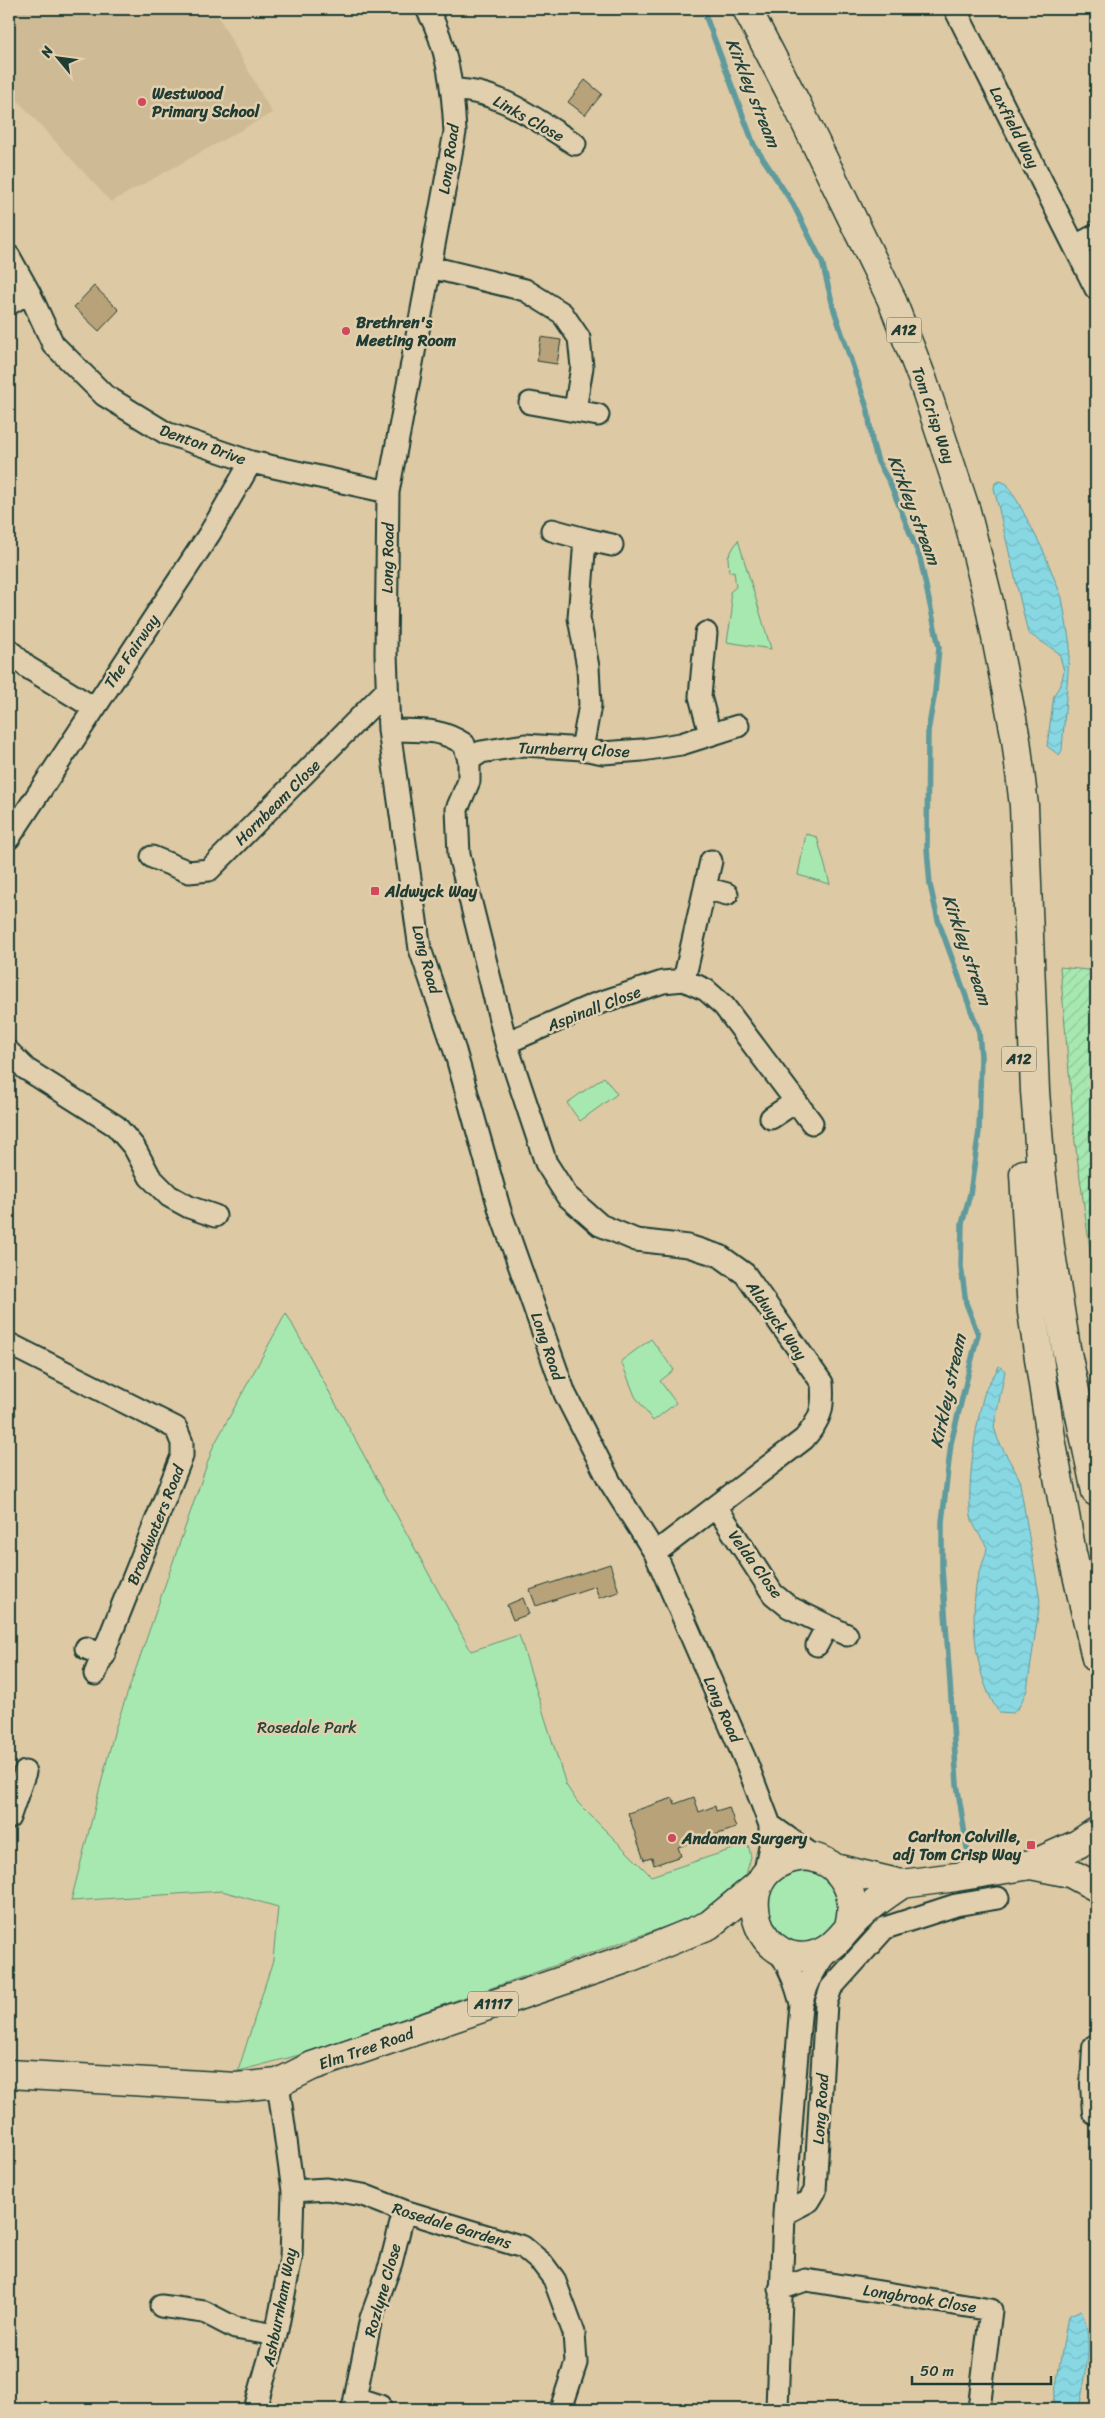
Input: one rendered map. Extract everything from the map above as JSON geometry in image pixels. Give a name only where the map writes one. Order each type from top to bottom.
[{"type":"highway","name":"Tom Crisp Way","points":[[747,9],[798,107],[887,289],[922,378],[966,511],[989,602],[1002,674]]},
{"type":"highway","name":"A12","points":[[1002,674],[1016,738],[1024,806],[1041,1170],[1050,1247],[1066,1348],[1096,1492]]},
{"type":"highway","name":"A12","points":[[1002,674],[1020,896],[1018,1093],[1032,1312],[1052,1444],[1072,1554],[1096,1658]]},
{"type":"highway","points":[[902,1884],[872,1904],[841,1936],[820,1953],[806,1956],[791,1954],[773,1945],[759,1929],[754,1914],[754,1899],[761,1880],[774,1866],[788,1859],[803,1857],[902,1884],[1031,1865],[1078,1844],[1096,1832]]},
{"type":"highway","points":[[827,1864],[846,1880],[852,1895],[852,1911],[841,1936]]},
{"type":"highway","points":[[1031,1865],[1070,1872],[1096,1887]]},
{"type":"highway","name":"Elm Tree Road","points":[[9,2074],[236,2087],[278,2084],[312,2066],[626,1959],[709,1925],[761,1880]]},
{"type":"highway","name":"Elm Tree Road","points":[[709,1925],[744,1929],[773,1945]]},
{"type":"main road","points":[[1096,2048],[1094,2085],[1096,2112]]},
{"type":"street","name":"Long Road","points":[[427,9],[446,58],[453,90],[455,132],[388,492],[386,690],[389,730],[420,949],[455,1052],[500,1211],[564,1394],[610,1482],[655,1553],[747,1764],[770,1825],[770,1846],[761,1880]]},
{"type":"street","name":"Laxfield Way","points":[[955,9],[1096,289]]},
{"type":"street","name":"Links Close","points":[[453,90],[467,90],[498,98],[576,144]]},
{"type":"street","points":[[1075,246],[1096,235]]},
{"type":"street","name":"Denton Drive","points":[[9,256],[29,292],[53,344],[104,395],[166,433],[251,462],[388,492]]},
{"type":"street","points":[[430,267],[525,290],[562,313],[579,338],[582,368],[575,410]]},
{"type":"street","points":[[9,304],[29,292]]},
{"type":"street","points":[[530,403],[598,415]]},
{"type":"street","name":"The Fairway","points":[[9,838],[210,533],[251,462]]},
{"type":"street","points":[[552,530],[612,545]]},
{"type":"street","points":[[582,749],[590,704],[588,667],[579,618],[585,539]]},
{"type":"street","points":[[706,633],[700,696],[710,734]]},
{"type":"street","points":[[9,650],[27,667],[94,708]]},
{"type":"street","name":"Hornbeam Close","points":[[152,857],[189,872],[210,870],[386,690]]},
{"type":"street","name":"Turnberry Close","points":[[469,760],[481,752],[525,745],[582,749],[603,753],[642,750],[681,744],[738,726]]},
{"type":"street","points":[[389,730],[439,731],[449,734],[464,744],[469,760]]},
{"type":"street","name":"Aldwyck Way","points":[[469,760],[469,781],[456,809],[460,855],[506,1043],[546,1163],[567,1196],[600,1225],[636,1240],[696,1248],[720,1256],[745,1274],[822,1382],[824,1404],[817,1424],[804,1439],[717,1508],[655,1553]]},
{"type":"street","points":[[711,861],[684,980],[706,990],[724,1006],[812,1123]]},
{"type":"street","points":[[705,888],[728,894]]},
{"type":"street","name":"Aspinall Close","points":[[506,1043],[593,1005],[662,982],[684,980]]},
{"type":"street","points":[[9,1052],[26,1069],[116,1126],[134,1146],[150,1176],[169,1196],[189,1207],[215,1216]]},
{"type":"street","points":[[771,1118],[795,1102]]},
{"type":"street","name":"Broadwaters Road","points":[[9,1344],[176,1428],[182,1443],[182,1456],[95,1659]]},
{"type":"street","name":"Velda Close","points":[[717,1508],[773,1594],[789,1607],[847,1635]]},
{"type":"street","points":[[817,1645],[827,1626]]},
{"type":"street","points":[[9,1818],[25,1772]]},
{"type":"street","points":[[770,1825],[827,1864]]},
{"type":"street","name":"Long Road","points":[[784,2214],[809,2201],[815,2191],[826,2003],[831,1988],[885,1928],[956,1905],[998,1898]]},
{"type":"street","name":"Long Road","points":[[777,2409],[784,2214],[801,2004],[807,1984],[817,1966],[841,1936]]},
{"type":"street","name":"Long Road","points":[[773,1945],[784,1958],[796,1984],[801,2004]]},
{"type":"street","name":"Ashburnham Way","points":[[255,2409],[276,2335],[291,2258],[293,2191],[278,2084]]},
{"type":"street","name":"Rosedale Gardens","points":[[293,2191],[327,2189],[363,2195],[404,2211],[523,2247],[554,2279],[566,2305],[574,2333],[576,2363],[561,2409]]},
{"type":"street","name":"Rozlyne Close","points":[[380,2406],[354,2404],[371,2318],[391,2263],[404,2211]]},
{"type":"street","name":"Longbrook Close","points":[[780,2289],[806,2280],[991,2310],[979,2409]]},
{"type":"street","points":[[161,2306],[204,2312],[236,2328],[276,2335]]},
{"type":"shaded area","name":"Westwood Primary School","points":[[9,9],[214,9],[272,113],[111,202],[9,91]]},
{"type":"green space","points":[[738,540],[771,649],[727,642],[732,611],[730,592],[736,587],[734,571],[729,572],[728,557]]},
{"type":"green space","points":[[806,834],[817,837],[830,884],[798,875]]},
{"type":"green space","points":[[1060,967],[1096,971],[1096,1292],[1075,1142]]},
{"type":"green space","points":[[604,1077],[617,1094],[580,1121],[567,1103]]},
{"type":"green space","name":"Rosedale Park","points":[[286,1313],[471,1651],[519,1635],[566,1785],[578,1803],[651,1876],[748,1844],[751,1857],[745,1878],[724,1904],[693,1917],[303,2054],[238,2071],[273,1960],[278,1907],[222,1891],[71,1901],[115,1729],[213,1447]]},
{"type":"green space","points":[[651,1339],[674,1370],[660,1381],[676,1403],[653,1421],[635,1396],[621,1361]]},
{"type":"green space","points":[[796,1869],[810,1869],[824,1875],[834,1885],[840,1899],[840,1913],[834,1927],[824,1937],[810,1943],[796,1943],[782,1937],[772,1927],[766,1913],[766,1899],[772,1885],[782,1875]]},
{"type":"water","points":[[1000,481],[1007,484],[1019,504],[1043,550],[1062,598],[1070,645],[1062,750],[1059,755],[1047,746],[1054,695],[1061,684],[1064,671],[1059,653],[1028,633],[994,488],[995,483]]},
{"type":"water","points":[[999,1366],[1005,1371],[994,1427],[998,1440],[1019,1478],[1040,1601],[1027,1690],[1019,1707],[1013,1713],[999,1712],[984,1683],[976,1649],[974,1613],[977,1580],[987,1547],[971,1516],[971,1470],[983,1397]]},
{"type":"water","points":[[1081,2310],[1087,2334],[1088,2359],[1079,2409],[1052,2409],[1068,2316]]},
{"type":"building","points":[[585,80],[602,94],[585,115],[568,102]]},
{"type":"building","points":[[94,286],[119,310],[99,331],[74,307]]},
{"type":"building","points":[[541,337],[561,340],[557,364],[537,361]]},
{"type":"building","points":[[610,1564],[619,1592],[599,1598],[595,1586],[536,1606],[530,1590]]},
{"type":"building","points":[[523,1598],[529,1614],[513,1620],[507,1605]]},
{"type":"building","name":"Andaman Surgery","points":[[694,1797],[699,1812],[715,1806],[716,1811],[729,1807],[736,1828],[678,1847],[681,1856],[654,1865],[652,1858],[644,1860],[628,1813],[673,1798],[675,1804]]},
{"type":"waterway","name":"Kirkley stream","points":[[703,9],[754,145],[793,204],[822,262],[834,310],[868,411],[872,441],[878,462],[890,483],[920,558],[939,647],[935,692],[928,731],[927,848],[930,885],[938,920],[979,1032],[981,1056],[979,1131],[970,1194],[962,1224],[961,1266],[966,1303],[978,1334],[951,1443],[942,1522],[942,1568],[957,1784],[967,1848]]},
{"type":"place","name":"Westwood Primary School","points":[[142,102]]},
{"type":"place","name":"Brethren's Meeting Room","points":[[346,331]]},
{"type":"place","name":"Aldwyck Way","points":[[375,891]]},
{"type":"place","name":"Andaman Surgery","points":[[672,1838]]},
{"type":"place","name":"Carlton Colville, adj Tom Crisp Way","points":[[1031,1845]]}]
